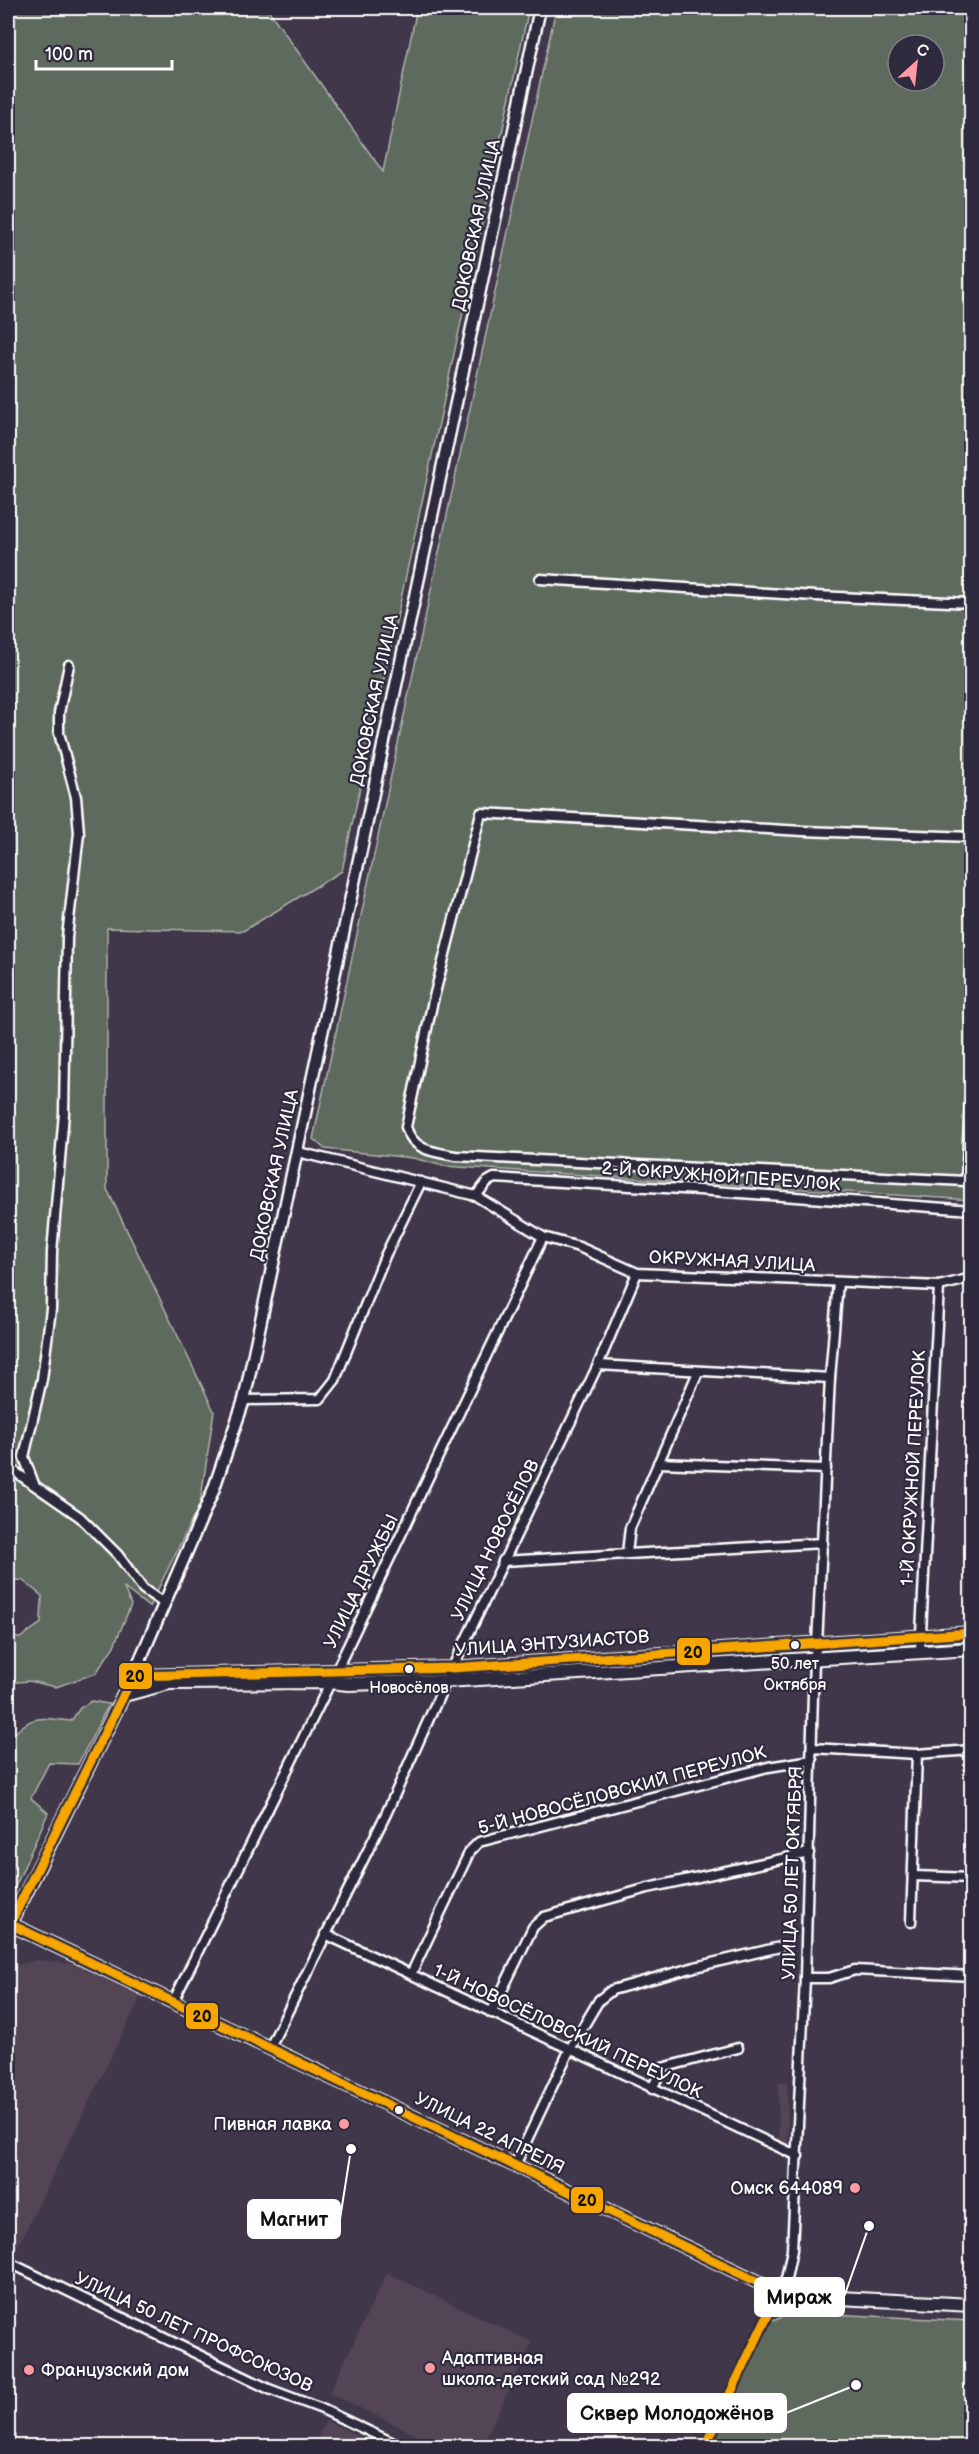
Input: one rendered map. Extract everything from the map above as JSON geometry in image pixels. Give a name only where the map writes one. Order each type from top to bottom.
[{"type":"main road","name":"УЛИЦА ЭНТУЗИАСТОВ","points":[[124,1695],[169,1683],[333,1676],[972,1633]]},
{"type":"main road","name":"УЛИЦА ЭНТУЗИАСТОВ","points":[[133,1676],[333,1676],[348,1684],[446,1681],[972,1649]]},
{"type":"main road","name":"ДОКОВСКАЯ УЛИЦА","points":[[9,1926],[133,1676]]},
{"type":"main road","name":"УЛИЦА 22 АПРЕЛЯ","points":[[9,1926],[270,2048],[779,2292],[801,2296],[972,2305]]},
{"type":"street","name":"ДОКОВСКАЯ УЛИЦА","points":[[133,1676],[213,1491],[244,1400],[540,8]]},
{"type":"street","points":[[540,579],[972,603]]},
{"type":"street","points":[[34,1484],[24,1457],[42,1379],[51,1309],[52,1252],[64,1113],[68,937],[79,833],[76,797],[59,732],[59,713],[69,665]]},
{"type":"street","points":[[972,837],[802,831],[481,813],[432,1005],[406,1127],[409,1139],[417,1146],[431,1152],[456,1156],[966,1181],[972,1060]]},
{"type":"street","name":"ОКРУЖНАЯ УЛИЦА","points":[[298,1152],[476,1196],[543,1237],[579,1247],[637,1273],[939,1286],[972,1278]]},
{"type":"street","name":"2-Й ОКРУЖНОЙ ПЕРЕУЛОК","points":[[476,1196],[487,1182],[494,1178],[972,1210]]},
{"type":"street","points":[[244,1400],[320,1399],[335,1380],[385,1256],[421,1182]]},
{"type":"street","name":"УЛИЦА ДРУЖБЫ","points":[[173,2002],[333,1676],[543,1237]]},
{"type":"street","name":"УЛИЦА НОВОСЁЛОВ","points":[[270,2048],[386,1814],[452,1668],[598,1365],[637,1273]]},
{"type":"street","name":"УЛИЦА 50 ЛЕТ ОКТЯБРЯ","points":[[705,2446],[786,2278],[792,2250],[806,1978],[814,1658],[817,1645],[830,1378],[838,1282]]},
{"type":"street","name":"1-Й ОКРУЖНОЙ ПЕРЕУЛОК","points":[[920,1652],[939,1286]]},
{"type":"street","points":[[598,1365],[830,1378]]},
{"type":"street","points":[[627,1553],[630,1528],[698,1372]]},
{"type":"street","points":[[658,1463],[826,1469]]},
{"type":"street","points":[[8,1467],[80,1517],[118,1556],[143,1589],[165,1604]]},
{"type":"street","points":[[503,1561],[823,1543]]},
{"type":"street","points":[[812,1748],[917,1754],[972,1750]]},
{"type":"street","points":[[911,1922],[917,1754]]},
{"type":"street","name":"5-Й НОВОСЁЛОВСКИЙ ПЕРЕУЛОК","points":[[411,1974],[470,1851],[480,1842],[768,1767],[812,1760]]},
{"type":"street","points":[[491,2013],[533,1927],[544,1917],[648,1888],[809,1853]]},
{"type":"street","points":[[914,1876],[972,1878]]},
{"type":"street","name":"1-Й НОВОСЁЛОВСКИЙ ПЕРЕУЛОК","points":[[325,1934],[798,2156]]},
{"type":"street","points":[[515,2165],[570,2049],[599,2000],[612,1990],[780,1947]]},
{"type":"street","points":[[806,1978],[829,1978],[855,1970],[972,1976]]},
{"type":"street","points":[[652,2089],[662,2068],[738,2048]]},
{"type":"street","name":"УЛИЦА 50 ЛЕТ ПРОФСОЮЗОВ","points":[[8,2262],[269,2389],[322,2409],[400,2446]]},
{"type":"shaded area","points":[[38,1960],[72,1964],[141,1996],[14,2254],[8,2251],[8,1971],[17,1965]]},
{"type":"shaded area","points":[[778,2083],[787,2083],[788,2143],[779,2143]]},
{"type":"shaded area","name":"Адаптивная школа-детский сад №292","points":[[387,2273],[532,2342],[482,2446],[439,2446],[329,2393]]},
{"type":"shaded area","points":[[326,2421],[379,2446],[313,2446]]},
{"type":"green space","points":[[8,8],[267,8],[383,172],[417,8],[529,8],[342,871],[243,931],[107,928],[107,1189],[214,1411],[200,1504],[149,1607],[124,1588],[131,1605],[114,1646],[96,1673],[56,1687],[29,1681],[8,1683],[8,1637],[20,1638],[41,1623],[42,1596],[22,1580],[8,1581]]},
{"type":"green space","points":[[556,8],[971,8],[971,1200],[443,1166],[413,1158],[325,1149],[313,1139]]},
{"type":"green space","points":[[91,1701],[109,1704],[78,1764],[49,1763],[31,1798],[48,1813],[8,1903],[8,1740],[23,1725],[36,1719],[71,1721],[80,1708]]},
{"type":"green space","points":[[792,2312],[971,2321],[971,2446],[711,2446],[771,2322]]},
{"type":"transit line","name":"20","points":[[10,1924],[133,1676],[452,1668],[972,1633]]},
{"type":"transit line","name":"20","points":[[10,1924],[779,2292]]},
{"type":"transit line","name":"20","points":[[705,2446],[779,2292]]},
{"type":"place","name":"50 лет Октября","points":[[795,1645]]},
{"type":"place","name":"Новосёлов","points":[[409,1669]]},
{"type":"place","name":"Пивная лавка","points":[[344,2124]]},
{"type":"place","name":"Магнит","points":[[351,2149]]},
{"type":"place","name":"Омск 644089","points":[[855,2188]]},
{"type":"place","name":"Мираж","points":[[869,2226]]},
{"type":"place","name":"Адаптивная школа-детский сад №292","points":[[430,2368]]},
{"type":"place","name":"Французский дом","points":[[29,2370]]},
{"type":"place","name":"Сквер Молодожёнов","points":[[856,2385]]}]
